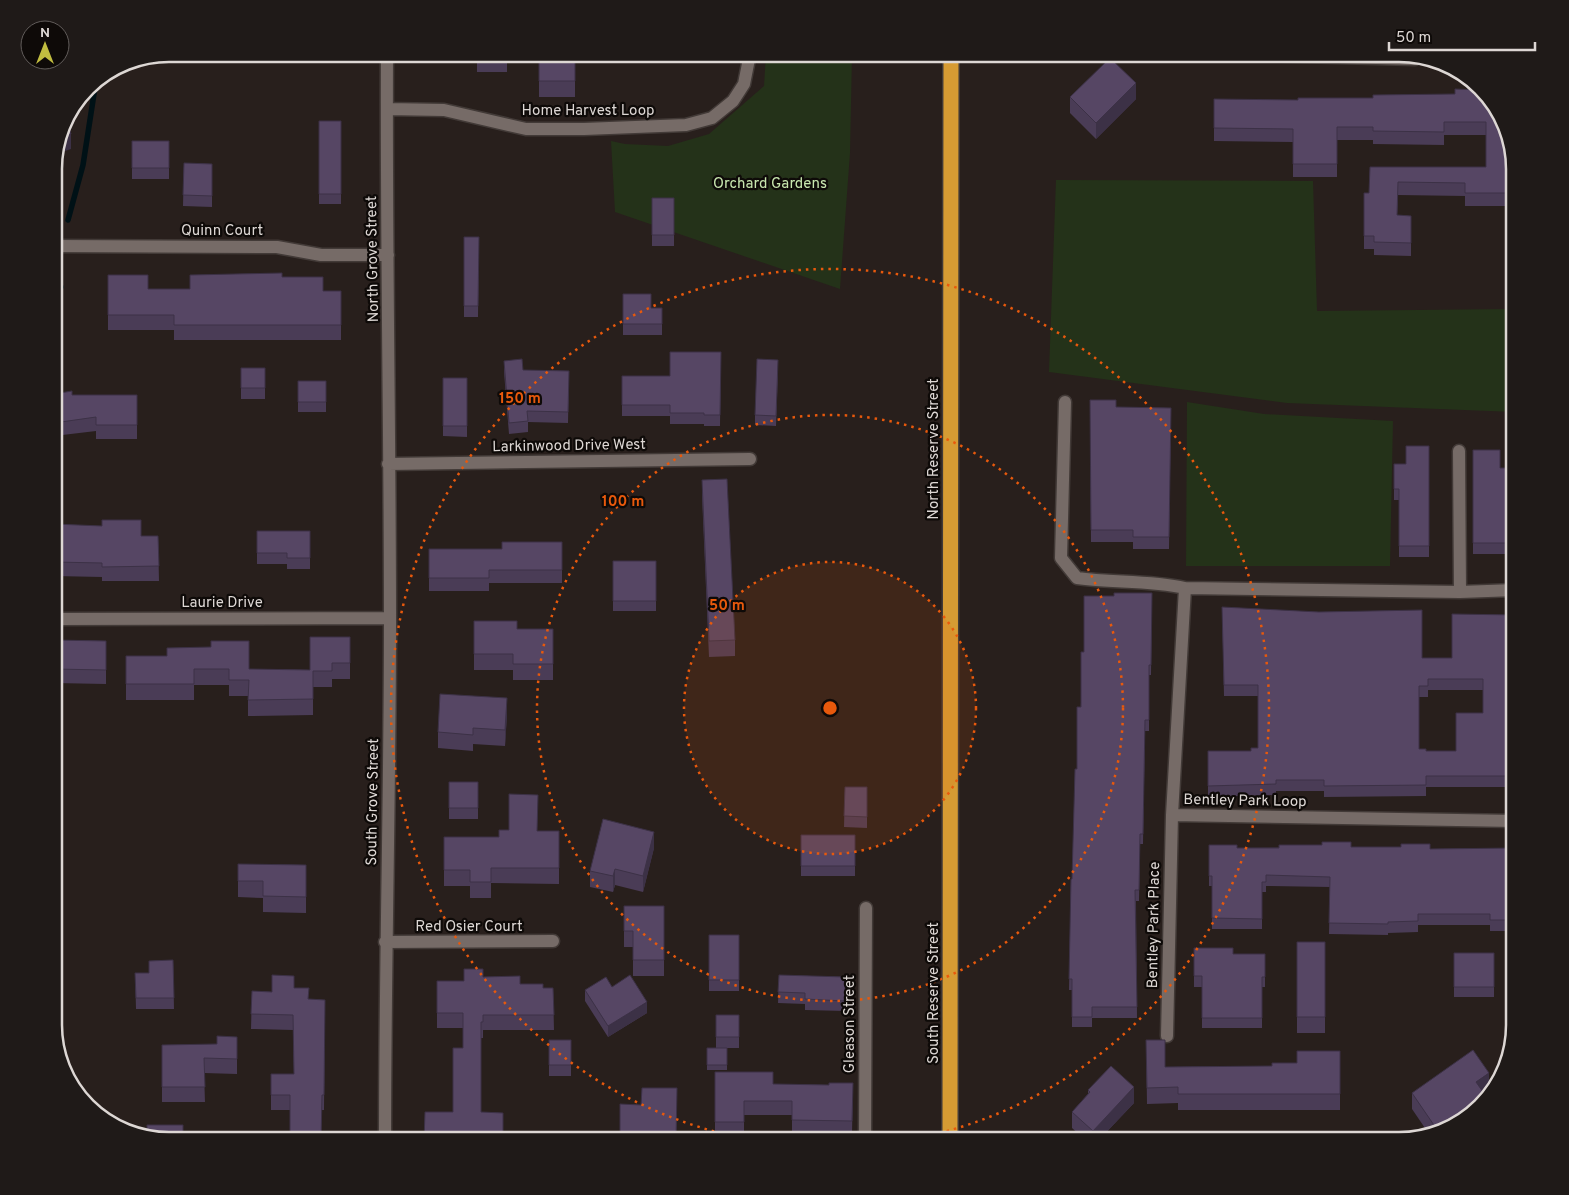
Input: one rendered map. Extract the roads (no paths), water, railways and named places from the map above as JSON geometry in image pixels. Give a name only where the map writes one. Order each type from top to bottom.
[{"type":"highway","name":"North Reserve Street","points":[[950,845],[951,63]]},
{"type":"highway","name":"South Reserve Street","points":[[950,845],[950,1132]]},
{"type":"street","name":"North Grove Street","points":[[387,63],[388,464]]},
{"type":"street","name":"Home Harvest Loop","points":[[387,109],[444,110],[526,129],[686,125],[712,118],[733,101],[744,84],[748,63]]},
{"type":"street","name":"Quinn Court","points":[[63,246],[277,247],[322,255],[388,255]]},
{"type":"street","points":[[1065,402],[1061,558],[1077,578],[1096,581],[1157,583],[1185,588],[1460,592],[1506,590]]},
{"type":"street","points":[[1459,452],[1460,592]]},
{"type":"street","name":"Larkinwood Drive West","points":[[388,464],[750,459]]},
{"type":"street","name":"South Grove Street","points":[[385,1132],[385,942],[389,800],[390,618],[388,464]]},
{"type":"street","name":"Bentley Park Loop","points":[[1185,588],[1172,816],[1506,821]]},
{"type":"street","name":"Laurie Drive","points":[[63,619],[390,618]]},
{"type":"street","name":"Bentley Park Place","points":[[1167,1036],[1172,816]]},
{"type":"street","name":"Gleason Street","points":[[865,1132],[866,908]]},
{"type":"street","name":"Red Osier Court","points":[[385,942],[554,941]]},
{"type":"waterway","points":[[68,220],[83,165],[94,94]]},
{"type":"park label","name":"Orchard Gardens","points":[[770,183]]}]
